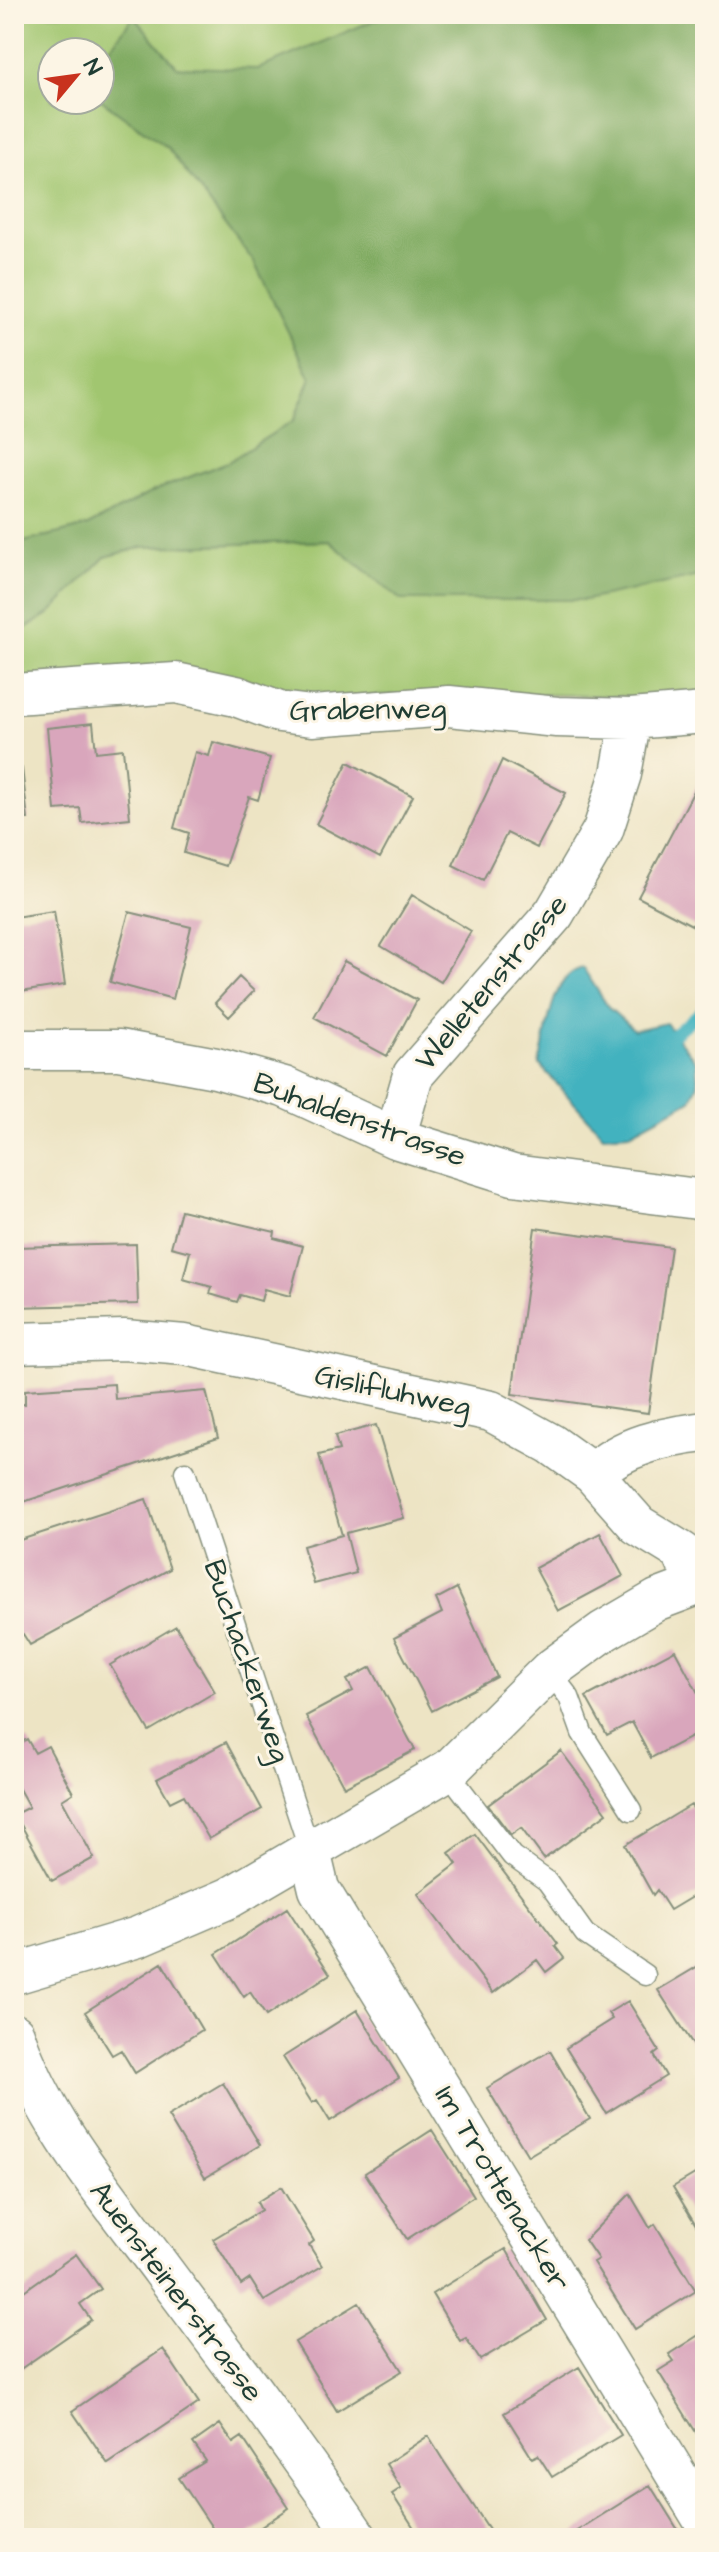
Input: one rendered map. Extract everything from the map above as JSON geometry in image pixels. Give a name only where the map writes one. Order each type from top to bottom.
[{"type":"street","name":"Grabenweg","points":[[14,694],[176,683],[236,696],[279,712],[312,716],[449,706],[557,717],[631,719]]},
{"type":"street","points":[[631,719],[705,713]]},
{"type":"street","name":"Welletenstrasse","points":[[395,1138],[413,1075],[554,914],[603,830],[621,774],[631,719]]},
{"type":"street","name":"Buhaldenstrasse","points":[[14,1050],[119,1050],[216,1068],[284,1087],[395,1138],[513,1175],[705,1200]]},
{"type":"street","name":"Gislifluhweg","points":[[14,1343],[124,1340],[185,1345],[491,1411],[551,1444],[593,1474],[638,1525],[682,1552],[700,1583]]},
{"type":"street","points":[[593,1474],[607,1459],[663,1437],[705,1432]]},
{"type":"street","points":[[14,1974],[179,1922],[310,1851],[450,1769],[549,1671],[604,1631],[657,1600],[700,1583]]},
{"type":"street","name":"Im Trottenacker","points":[[310,1851],[319,1889],[705,2522]]},
{"type":"street","name":"Auensteinerstrasse","points":[[14,2034],[31,2075],[78,2159],[304,2459],[357,2538]]},
{"type":"lane","name":"Buchackerweg","points":[[185,1472],[310,1851]]},
{"type":"lane","points":[[549,1671],[569,1697],[582,1733],[631,1810]]},
{"type":"lane","points":[[450,1769],[460,1788],[512,1856],[547,1881],[585,1934],[645,1975]]},
{"type":"green space","points":[[14,14],[389,14],[258,70],[177,67],[134,16],[116,40],[116,36],[36,36],[36,116],[116,116],[116,111],[168,148],[254,262],[311,378],[294,420],[228,462],[154,491],[88,526],[24,542],[14,552]]},
{"type":"green space","points":[[389,14],[705,14],[705,575],[585,600],[401,600],[329,541],[143,547],[105,557],[49,614],[14,635],[14,552],[24,542],[88,526],[154,491],[228,462],[294,420],[311,378],[254,262],[168,148],[116,111],[116,40],[134,16],[177,67],[258,69]]},
{"type":"green space","points":[[329,541],[401,600],[705,575],[705,698],[459,693],[310,698],[256,687],[14,682],[14,635],[49,614],[105,557],[143,547]]},
{"type":"water","points":[[583,968],[609,1008],[634,1030],[666,1023],[696,1062],[698,1084],[691,1100],[630,1133],[603,1135],[539,1064],[557,994],[572,973]]},
{"type":"building","points":[[93,723],[96,752],[123,749],[130,818],[82,823],[80,808],[55,810],[47,728]]},
{"type":"building","points":[[213,742],[270,758],[258,800],[249,797],[225,866],[184,853],[189,833],[174,828],[195,752],[209,756]]},
{"type":"building","points":[[502,760],[566,793],[537,848],[507,833],[483,880],[453,865]]},
{"type":"building","points":[[348,762],[413,796],[380,858],[316,824]]},
{"type":"building","points":[[14,768],[22,768],[28,819],[22,819],[23,827],[14,828]]},
{"type":"building","points":[[705,770],[705,932],[638,897]]},
{"type":"building","points":[[412,895],[471,931],[441,982],[381,946]]},
{"type":"building","points":[[54,911],[65,985],[14,993],[14,917]]},
{"type":"building","points":[[129,912],[191,927],[173,999],[110,982]]},
{"type":"building","points":[[344,961],[417,1000],[387,1056],[314,1017]]},
{"type":"building","points":[[239,977],[254,991],[229,1017],[215,1003]]},
{"type":"building","points":[[181,1210],[275,1232],[274,1238],[303,1246],[290,1296],[264,1289],[261,1301],[240,1295],[237,1302],[210,1294],[212,1287],[183,1279],[190,1252],[171,1247]]},
{"type":"building","points":[[535,1228],[671,1247],[648,1413],[512,1394]]},
{"type":"building","points":[[136,1244],[138,1304],[14,1307],[14,1247]]},
{"type":"building","points":[[114,1384],[115,1399],[206,1391],[218,1438],[14,1505],[14,1405],[25,1404],[25,1390]]},
{"type":"building","points":[[376,1425],[404,1518],[346,1533],[356,1573],[314,1584],[303,1546],[342,1535],[319,1455],[339,1450],[335,1436]]},
{"type":"building","points":[[146,1499],[170,1569],[30,1645],[23,1634],[14,1639],[14,1542]]},
{"type":"building","points":[[600,1533],[623,1576],[558,1611],[535,1568]]},
{"type":"building","points":[[457,1588],[497,1677],[432,1711],[394,1638],[442,1613],[436,1599]]},
{"type":"building","points":[[176,1626],[215,1692],[149,1731],[110,1665]]},
{"type":"building","points":[[675,1650],[705,1706],[705,1730],[651,1758],[632,1722],[607,1735],[586,1697]]},
{"type":"building","points":[[371,1667],[415,1750],[344,1787],[306,1716],[353,1691],[347,1680]]},
{"type":"building","points":[[27,1739],[35,1753],[48,1746],[73,1793],[62,1800],[94,1858],[52,1881],[15,1814],[29,1807],[14,1780],[14,1746]]},
{"type":"building","points":[[226,1742],[262,1809],[209,1839],[184,1795],[170,1802],[157,1779]]},
{"type":"building","points":[[561,1751],[607,1813],[544,1859],[521,1828],[511,1835],[488,1805]]},
{"type":"building","points":[[691,1805],[705,1828],[705,1889],[670,1910],[657,1890],[653,1895],[625,1845]]},
{"type":"building","points":[[475,1834],[558,1944],[555,1946],[564,1958],[546,1972],[537,1960],[493,1993],[418,1894],[457,1864],[449,1853]]},
{"type":"building","points":[[287,1908],[330,1974],[266,2016],[250,1992],[244,1997],[216,1954]]},
{"type":"building","points":[[705,1962],[705,2063],[658,1990]]},
{"type":"building","points":[[162,1963],[202,2030],[135,2073],[121,2050],[112,2055],[85,2012]]},
{"type":"building","points":[[628,2001],[659,2051],[654,2055],[666,2076],[606,2113],[566,2048],[612,2019],[608,2013]]},
{"type":"building","points":[[357,2010],[399,2078],[330,2121],[317,2100],[312,2103],[283,2057]]},
{"type":"building","points":[[550,2051],[590,2119],[528,2156],[487,2088]]},
{"type":"building","points":[[223,2083],[260,2145],[205,2178],[168,2116]]},
{"type":"building","points":[[432,2130],[474,2196],[407,2239],[365,2173]]},
{"type":"building","points":[[705,2168],[705,2240],[673,2187]]},
{"type":"building","points":[[281,2187],[314,2241],[309,2245],[322,2266],[264,2301],[250,2279],[241,2285],[213,2239],[261,2210],[257,2202]]},
{"type":"building","points":[[630,2194],[650,2228],[655,2224],[696,2291],[635,2329],[593,2262],[598,2259],[585,2240]]},
{"type":"building","points":[[506,2249],[547,2320],[480,2360],[466,2338],[460,2341],[432,2294]]},
{"type":"building","points":[[76,2254],[101,2289],[80,2304],[91,2320],[16,2372],[14,2298]]},
{"type":"building","points":[[359,2303],[402,2371],[337,2411],[295,2342]]},
{"type":"building","points":[[705,2331],[705,2430],[697,2434],[658,2371],[674,2361],[669,2354]]},
{"type":"building","points":[[163,2349],[199,2403],[108,2464],[72,2411]]},
{"type":"building","points":[[579,2367],[621,2435],[552,2477],[538,2455],[532,2458],[504,2413]]},
{"type":"building","points":[[220,2424],[233,2443],[242,2437],[289,2508],[245,2538],[219,2538],[179,2478],[206,2461],[193,2443]]},
{"type":"building","points":[[428,2436],[495,2538],[413,2538],[411,2535],[416,2531],[392,2494],[401,2488],[386,2464]]},
{"type":"building","points":[[650,2485],[683,2538],[578,2538],[575,2532]]},
{"type":"waterway","points":[[674,1034],[705,1008]]}]
